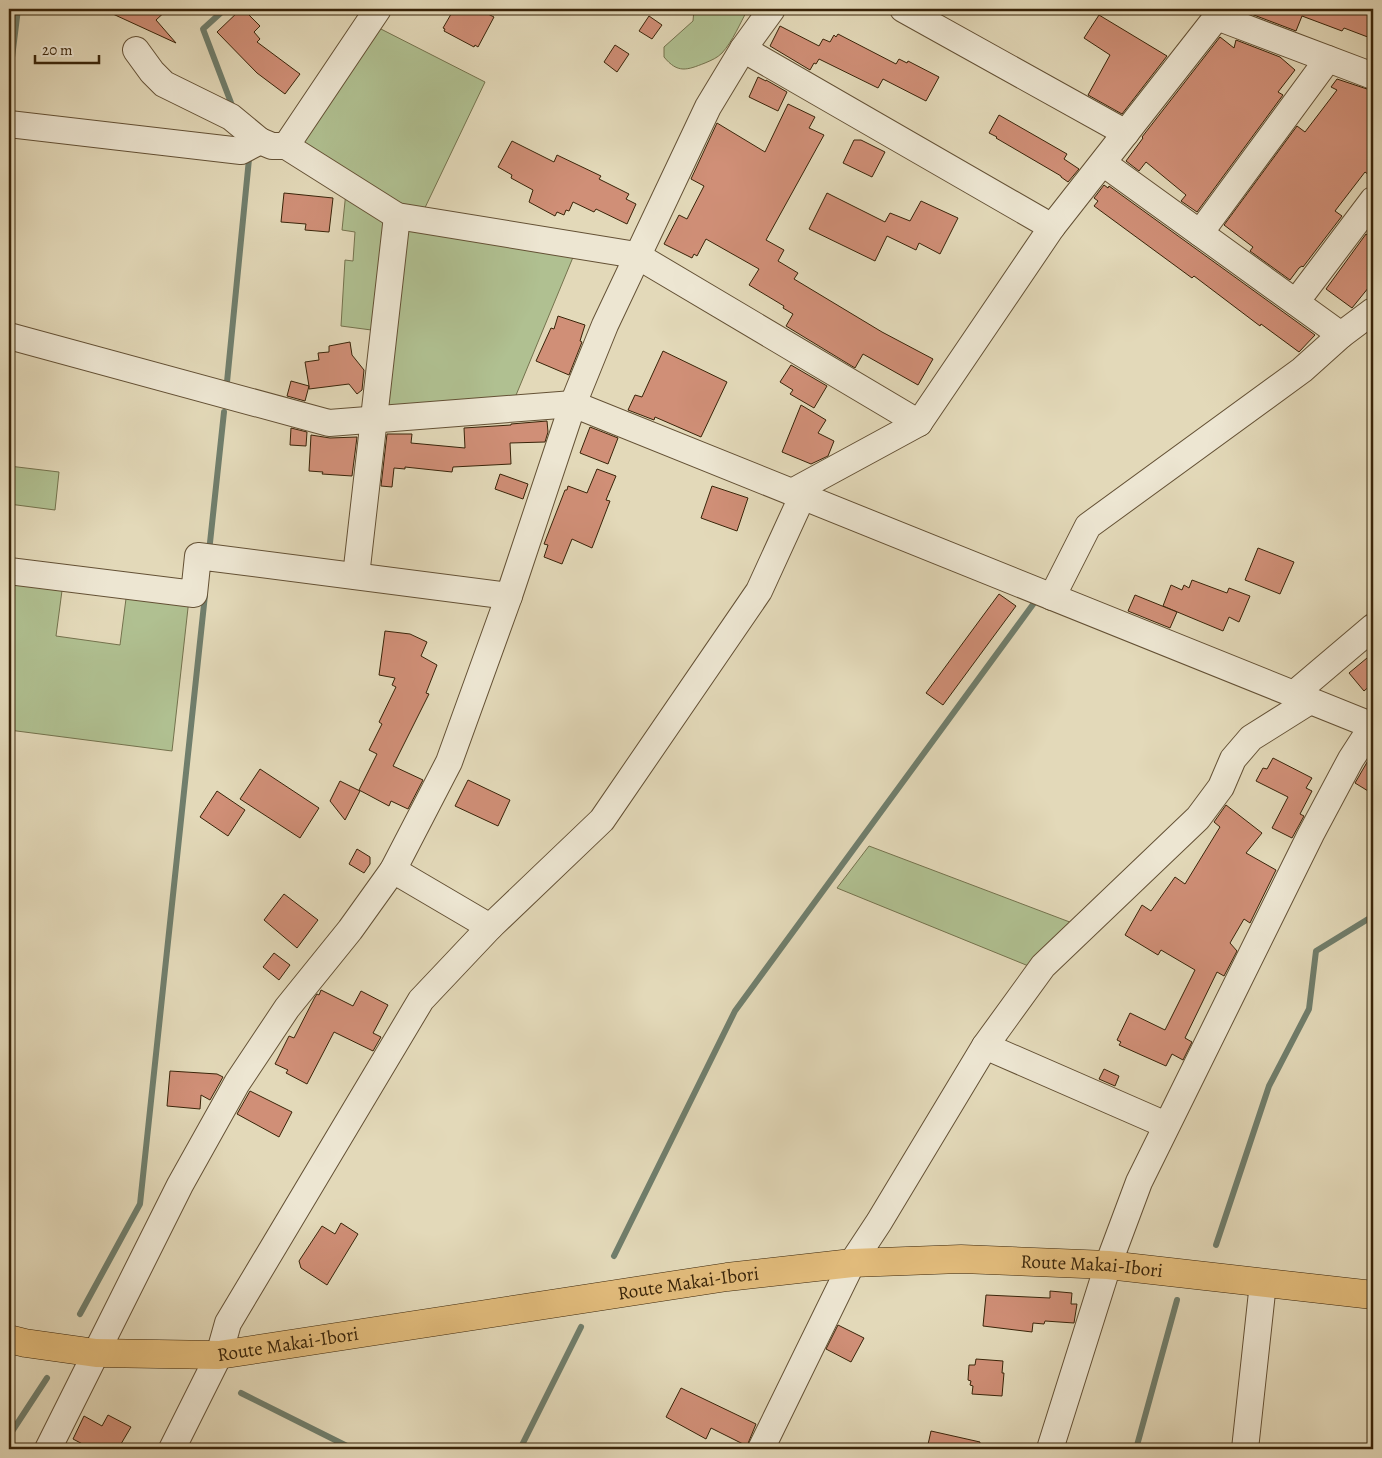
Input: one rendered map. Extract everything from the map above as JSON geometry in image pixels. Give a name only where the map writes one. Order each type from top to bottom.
[{"type":"main road","name":"Route Makai-Ibori","points":[[9,1339],[96,1353],[219,1355],[727,1277],[852,1263],[961,1259],[1108,1265],[1373,1295]]},
{"type":"street","points":[[286,146],[378,9]]},
{"type":"street","points":[[48,1449],[180,1185],[237,1082],[287,1008],[350,930],[393,870],[449,762],[509,596],[573,404],[605,324],[636,255],[708,107],[743,49],[772,9]]},
{"type":"street","points":[[903,9],[1126,133]]},
{"type":"street","points":[[172,1449],[219,1355],[228,1323],[421,1000],[490,927],[602,820],[759,591],[797,494],[919,423],[1052,227],[1220,13],[1373,76]]},
{"type":"street","points":[[743,49],[1052,227]]},
{"type":"street","points":[[136,50],[152,72],[164,84],[231,117],[260,141],[272,146],[286,146],[397,216],[636,255],[919,423]]},
{"type":"street","points":[[1200,233],[1328,59]]},
{"type":"street","points":[[9,124],[241,151],[260,141]]},
{"type":"street","points":[[1103,163],[1341,334]]},
{"type":"street","points":[[1296,302],[1373,200]]},
{"type":"street","points":[[356,576],[397,216]]},
{"type":"street","points":[[1052,597],[1088,526],[1302,370],[1341,334],[1373,311]]},
{"type":"street","points":[[9,336],[329,422],[573,404],[1373,726],[1351,759],[1329,800],[1139,1182],[1108,1265],[1050,1449]]},
{"type":"street","points":[[9,571],[194,594],[198,556],[509,596]]},
{"type":"street","points":[[761,1449],[852,1263],[879,1222],[985,1046],[1043,966],[1198,818],[1221,788],[1233,759],[1252,738],[1302,697],[1373,627]]},
{"type":"street","points":[[393,870],[490,927]]},
{"type":"street","points":[[985,1046],[1166,1125]]},
{"type":"street","points":[[1245,1449],[1264,1283]]},
{"type":"green space","points":[[694,9],[748,9],[730,43],[720,55],[688,69],[678,68],[664,57],[664,47],[693,21]]},
{"type":"green space","points":[[375,26],[485,82],[421,216],[301,147]]},
{"type":"green space","points":[[346,192],[391,219],[379,331],[341,326],[345,260],[353,261],[355,232],[342,230]]},
{"type":"green space","points":[[399,225],[576,250],[514,400],[380,411]]},
{"type":"green space","points":[[9,466],[59,472],[55,510],[9,504]]},
{"type":"green space","points":[[9,576],[63,583],[56,636],[120,645],[127,591],[189,599],[172,751],[9,730]]},
{"type":"green space","points":[[869,846],[1075,924],[1031,967],[837,888]]},
{"type":"building","points":[[102,9],[168,9],[156,20],[176,43]]},
{"type":"building","points":[[241,9],[260,26],[254,32],[260,39],[257,42],[300,74],[285,94],[257,73],[217,32]]},
{"type":"building","points":[[454,9],[478,9],[494,17],[478,47],[475,45],[474,47],[444,31],[445,29],[443,28]]},
{"type":"building","points":[[1238,9],[1363,9],[1373,13],[1373,39],[1344,28],[1342,31],[1302,16],[1296,31]]},
{"type":"building","points":[[1099,15],[1167,56],[1122,114],[1088,95],[1110,55],[1084,38]]},
{"type":"building","points":[[649,16],[662,25],[652,39],[639,31]]},
{"type":"building","points":[[780,26],[819,46],[823,39],[830,42],[834,35],[836,37],[838,34],[896,64],[899,59],[907,63],[908,61],[939,77],[926,101],[883,79],[878,88],[819,59],[810,70],[770,46]]},
{"type":"building","points":[[1220,37],[1234,48],[1236,40],[1280,57],[1295,70],[1278,92],[1283,95],[1197,212],[1181,201],[1186,195],[1146,162],[1139,171],[1126,161],[1142,137]]},
{"type":"building","points":[[615,45],[629,54],[617,72],[604,62]]},
{"type":"building","points":[[758,77],[787,92],[778,111],[749,97]]},
{"type":"building","points":[[1337,79],[1373,91],[1373,178],[1365,172],[1335,211],[1342,216],[1303,267],[1299,268],[1290,280],[1250,251],[1253,247],[1224,225],[1297,126],[1305,132],[1337,90],[1331,87]]},
{"type":"building","points":[[788,104],[815,117],[809,128],[824,135],[766,240],[784,250],[778,261],[798,273],[794,279],[882,332],[933,359],[918,385],[863,354],[855,368],[786,326],[793,314],[783,308],[784,306],[749,285],[759,269],[706,239],[697,256],[694,254],[692,258],[664,244],[679,215],[687,219],[704,186],[691,179],[717,123],[765,152]]},
{"type":"building","points":[[999,115],[1067,154],[1064,159],[1079,169],[1068,182],[996,138],[989,133]]},
{"type":"building","points":[[854,140],[861,140],[885,152],[872,177],[843,163]]},
{"type":"building","points":[[512,141],[554,162],[557,155],[601,176],[599,179],[629,194],[626,199],[636,204],[627,224],[596,209],[594,212],[573,202],[569,211],[566,210],[564,215],[557,212],[555,216],[529,202],[533,190],[511,178],[512,175],[498,167]]},
{"type":"building","points":[[1104,185],[1108,188],[1109,186],[1315,335],[1299,352],[1261,324],[1260,326],[1194,276],[1192,278],[1094,206],[1098,201],[1094,198]]},
{"type":"building","points":[[284,193],[333,198],[329,232],[305,230],[306,224],[281,222]]},
{"type":"building","points":[[827,193],[885,222],[890,213],[910,221],[921,201],[958,218],[940,254],[919,243],[916,250],[887,236],[875,261],[809,229]]},
{"type":"building","points":[[1366,234],[1373,240],[1373,282],[1352,308],[1326,289]]},
{"type":"building","points":[[558,316],[585,325],[580,341],[582,342],[569,375],[536,361],[551,328],[554,329]]},
{"type":"building","points":[[350,342],[352,355],[364,370],[362,390],[357,394],[349,384],[309,389],[305,362],[319,360],[318,353],[329,352],[329,346]]},
{"type":"building","points":[[663,351],[727,382],[701,437],[655,417],[654,420],[628,410],[635,395],[642,397]]},
{"type":"building","points":[[791,365],[827,386],[814,408],[790,394],[793,390],[780,382]]},
{"type":"building","points":[[291,381],[309,386],[305,401],[287,396]]},
{"type":"building","points":[[801,405],[826,420],[818,433],[834,441],[828,456],[811,464],[782,452]]},
{"type":"building","points":[[547,421],[548,432],[545,442],[510,443],[511,464],[453,467],[452,472],[405,467],[405,469],[394,468],[392,487],[381,486],[387,434],[412,434],[411,443],[465,448],[464,428]]},
{"type":"building","points":[[590,427],[618,438],[608,464],[580,453]]},
{"type":"building","points":[[291,428],[307,432],[306,446],[290,445]]},
{"type":"building","points":[[311,435],[330,438],[357,437],[352,476],[309,471]]},
{"type":"building","points":[[597,469],[616,476],[606,500],[610,501],[592,548],[572,539],[562,564],[544,557],[548,545],[544,544],[565,490],[567,490],[568,486],[587,493]]},
{"type":"building","points":[[500,474],[528,484],[523,499],[495,489]]},
{"type":"building","points":[[712,486],[748,498],[737,531],[701,518]]},
{"type":"building","points":[[1258,548],[1294,562],[1280,594],[1245,580]]},
{"type":"building","points":[[1192,580],[1227,593],[1229,588],[1250,596],[1239,622],[1229,617],[1223,631],[1163,606],[1171,585],[1182,590],[1184,585],[1189,588]]},
{"type":"building","points":[[999,594],[1016,606],[943,705],[926,693]]},
{"type":"building","points":[[1135,595],[1177,612],[1170,628],[1128,611]]},
{"type":"building","points":[[385,631],[410,634],[427,642],[421,656],[437,665],[426,693],[429,694],[393,766],[423,780],[408,809],[391,801],[389,806],[359,790],[377,754],[369,750],[382,724],[379,722],[396,687],[392,685],[395,678],[379,675]]},
{"type":"building","points":[[1373,653],[1373,683],[1364,691],[1349,673]]},
{"type":"building","points":[[1373,752],[1373,794],[1355,783]]},
{"type":"building","points":[[1273,758],[1312,778],[1306,788],[1312,791],[1300,814],[1304,816],[1292,838],[1272,828],[1288,797],[1256,781],[1263,768],[1267,769]]},
{"type":"building","points":[[260,769],[319,808],[300,838],[240,799]]},
{"type":"building","points":[[468,780],[510,800],[498,826],[455,806]]},
{"type":"building","points":[[340,781],[360,791],[345,820],[330,801]]},
{"type":"building","points":[[217,791],[245,810],[228,836],[200,817]]},
{"type":"building","points":[[1226,805],[1262,833],[1246,853],[1276,870],[1250,923],[1244,919],[1230,943],[1237,951],[1224,976],[1217,972],[1185,1038],[1192,1042],[1183,1060],[1172,1054],[1166,1066],[1119,1045],[1121,1042],[1117,1040],[1130,1013],[1165,1030],[1195,970],[1161,950],[1158,955],[1125,935],[1142,905],[1151,911],[1175,877],[1185,884],[1220,827],[1214,822]]},
{"type":"building","points":[[357,849],[370,857],[370,864],[364,873],[349,864]]},
{"type":"building","points":[[284,894],[318,920],[297,948],[264,920]]},
{"type":"building","points":[[274,953],[290,965],[279,980],[263,967]]},
{"type":"building","points":[[321,990],[353,1006],[361,991],[388,1005],[373,1033],[381,1037],[373,1051],[334,1032],[307,1084],[286,1073],[288,1070],[275,1064],[289,1036],[294,1038],[315,997],[317,994],[319,995]]},
{"type":"building","points":[[1104,1069],[1119,1076],[1115,1086],[1099,1079]]},
{"type":"building","points":[[170,1071],[217,1074],[223,1077],[210,1100],[201,1095],[200,1109],[167,1106]]},
{"type":"building","points":[[250,1091],[292,1112],[279,1137],[237,1114]]},
{"type":"building","points":[[341,1223],[358,1234],[327,1285],[301,1268],[299,1261],[322,1226],[335,1234]]},
{"type":"building","points":[[1050,1291],[1072,1293],[1071,1304],[1077,1304],[1074,1323],[1045,1321],[1044,1324],[1033,1323],[1032,1332],[983,1326],[986,1295],[1050,1298]]},
{"type":"building","points":[[838,1325],[864,1338],[851,1362],[826,1349]]},
{"type":"building","points":[[976,1359],[1003,1361],[1002,1396],[972,1394],[973,1386],[970,1385],[971,1381],[968,1380],[969,1365],[975,1365]]},
{"type":"building","points":[[681,1388],[756,1424],[747,1446],[711,1428],[706,1439],[666,1417]]},
{"type":"building","points":[[108,1415],[131,1427],[118,1449],[92,1449],[73,1439],[84,1416],[102,1426]]},
{"type":"building","points":[[931,1431],[980,1442],[979,1449],[927,1449]]},
{"type":"waterway","points":[[9,82],[18,9]]},
{"type":"waterway","points":[[225,9],[203,29],[233,108]]},
{"type":"waterway","points":[[227,382],[249,159]]},
{"type":"waterway","points":[[209,552],[224,412]]},
{"type":"waterway","points":[[80,1314],[140,1204],[205,595]]},
{"type":"waterway","points":[[614,1256],[735,1011],[1034,603]]},
{"type":"waterway","points":[[1216,1245],[1269,1086],[1309,1009],[1316,951],[1373,916]]},
{"type":"waterway","points":[[1136,1449],[1177,1300]]},
{"type":"waterway","points":[[520,1449],[581,1327]]},
{"type":"waterway","points":[[9,1436],[47,1378]]},
{"type":"waterway","points":[[241,1393],[353,1449]]}]
